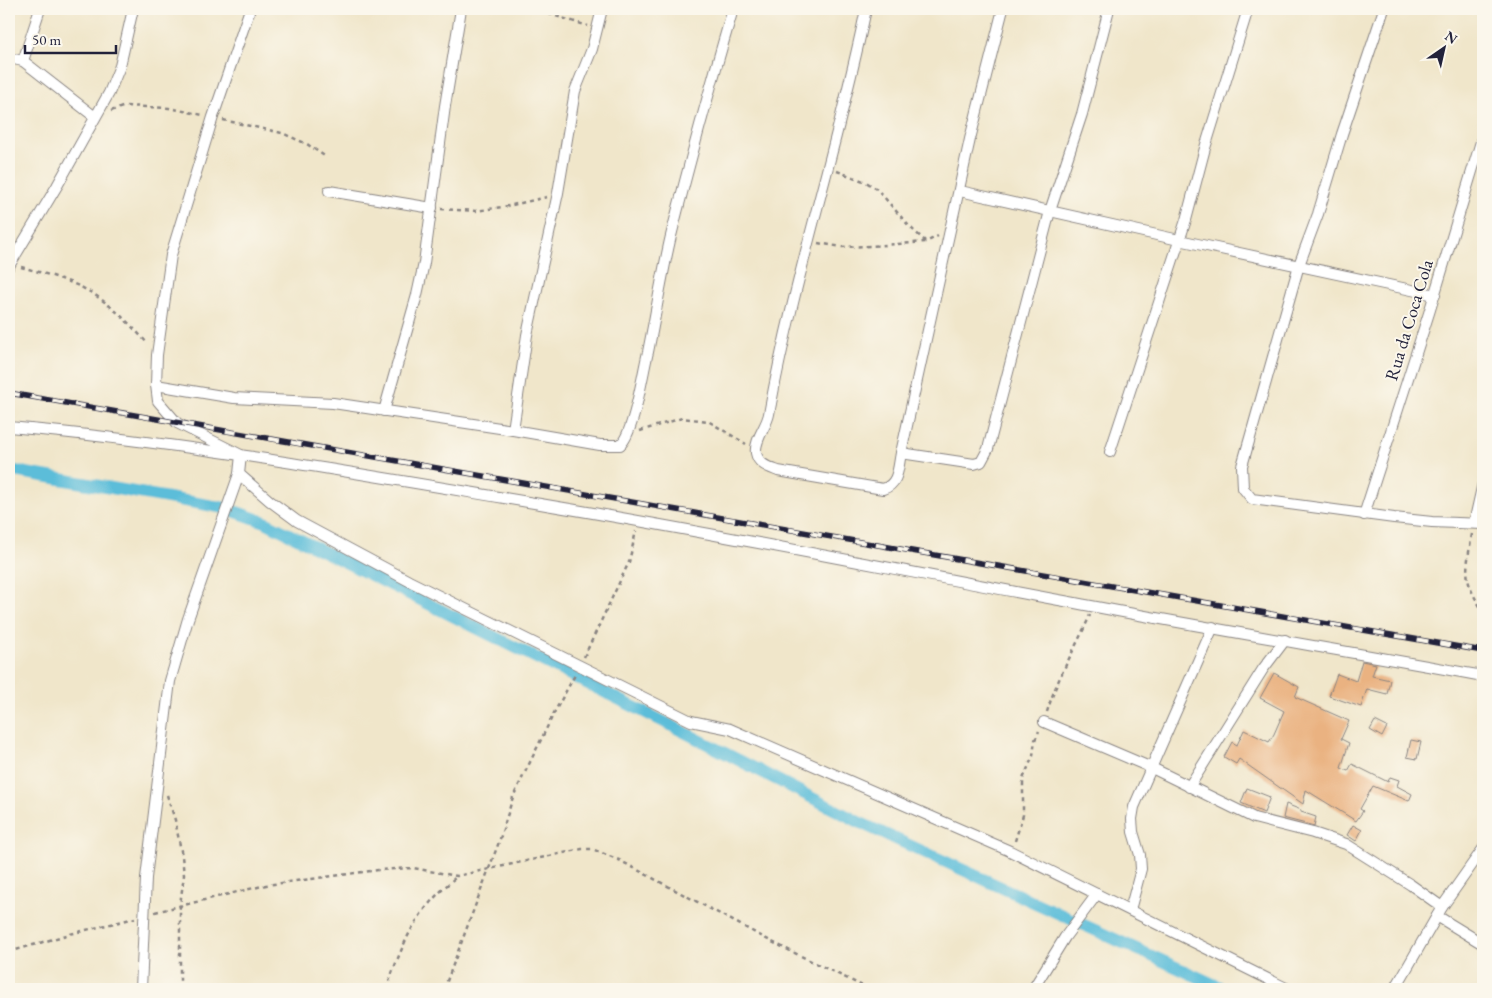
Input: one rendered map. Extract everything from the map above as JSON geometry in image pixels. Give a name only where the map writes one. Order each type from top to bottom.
[{"type":"street","points":[[23,61],[40,9]]},
{"type":"street","points":[[9,265],[57,186],[116,78],[133,9]]},
{"type":"street","points":[[241,455],[177,423],[158,401],[156,385],[157,355],[171,255],[213,117],[250,9]]},
{"type":"street","points":[[384,411],[417,295],[432,208],[445,106],[461,9]]},
{"type":"street","points":[[512,430],[527,335],[558,193],[575,91],[590,57],[602,9]]},
{"type":"street","points":[[156,385],[234,398],[319,402],[613,446],[620,445],[627,435],[654,322],[671,239],[734,9]]},
{"type":"street","points":[[866,9],[780,355],[768,419],[755,451],[762,464],[778,471],[883,489],[889,487],[896,478],[914,388],[933,314],[949,231],[1003,9]]},
{"type":"street","points":[[901,453],[974,464],[983,459],[988,449],[1050,211],[1077,131],[1109,9]]},
{"type":"street","points":[[1110,452],[1179,240],[1248,9]]},
{"type":"street","points":[[1384,9],[1300,265],[1242,466],[1243,488],[1252,499],[1364,515],[1432,522],[1479,524],[1483,483]]},
{"type":"street","points":[[9,58],[23,61],[95,117]]},
{"type":"street","name":"Rua da Coca Cola","points":[[1364,515],[1435,295],[1483,135]]},
{"type":"street","points":[[329,191],[432,208]]},
{"type":"street","points":[[960,191],[1435,295]]},
{"type":"street","points":[[9,427],[241,455],[426,484],[639,520],[934,575],[1093,607],[1483,676]]},
{"type":"street","points":[[141,989],[144,915],[151,834],[170,681],[188,619],[239,474],[241,455]]},
{"type":"street","points":[[239,474],[276,506],[297,521],[409,581],[691,721],[730,729],[1010,852],[1288,989]]},
{"type":"street","points":[[1130,910],[1141,862],[1133,832],[1132,819],[1140,794],[1213,627]]},
{"type":"street","points":[[1189,788],[1263,669],[1285,640]]},
{"type":"street","points":[[1044,722],[1152,768],[1189,788],[1254,818],[1313,833],[1346,844],[1411,885],[1440,912],[1483,944]]},
{"type":"street","points":[[1395,989],[1440,912],[1483,849]]},
{"type":"street","points":[[1033,989],[1065,937],[1097,894]]},
{"type":"path","points":[[533,9],[598,29]]},
{"type":"path","points":[[95,117],[125,106],[169,108],[282,133],[307,144],[326,157]]},
{"type":"path","points":[[826,172],[838,171],[866,182],[877,189],[908,226],[926,242]]},
{"type":"path","points":[[432,208],[476,211],[508,206],[558,193]]},
{"type":"path","points":[[809,241],[842,248],[926,242],[949,231]]},
{"type":"path","points":[[9,265],[50,275],[90,292],[126,320],[157,355]]},
{"type":"path","points":[[627,435],[682,418],[708,420],[735,436],[755,451]]},
{"type":"path","points":[[444,989],[489,869],[512,797],[580,666],[628,562],[639,520]]},
{"type":"path","points":[[1479,524],[1468,561],[1467,579],[1472,594],[1483,611]]},
{"type":"path","points":[[167,794],[175,820],[184,875],[180,906],[180,989]]},
{"type":"path","points":[[9,952],[70,934],[266,885],[378,870],[413,868],[457,876],[572,850],[592,849],[619,860],[776,944],[869,989]]},
{"type":"path","points":[[386,989],[401,950],[416,920],[434,898],[457,876]]},
{"type":"building","points":[[1362,661],[1376,664],[1372,676],[1390,680],[1387,694],[1367,689],[1361,707],[1329,696],[1337,674],[1356,681]]},
{"type":"building","points":[[1274,673],[1299,687],[1295,697],[1349,721],[1341,739],[1349,743],[1341,768],[1348,771],[1352,764],[1388,782],[1390,777],[1399,780],[1397,786],[1412,794],[1409,801],[1373,786],[1360,809],[1363,811],[1356,821],[1306,790],[1303,804],[1239,759],[1236,764],[1224,757],[1232,742],[1237,745],[1244,730],[1269,742],[1274,734],[1284,711],[1260,698]]},
{"type":"building","points":[[1375,721],[1387,727],[1382,737],[1370,730]]},
{"type":"building","points":[[1411,740],[1421,742],[1417,759],[1407,757]]},
{"type":"building","points":[[1247,788],[1270,797],[1264,813],[1241,803]]},
{"type":"building","points":[[1286,804],[1316,817],[1314,826],[1283,818]]},
{"type":"building","points":[[1353,825],[1362,830],[1356,841],[1347,835]]},
{"type":"waterway","points":[[9,470],[225,508],[265,522],[865,825],[1224,989]]},
{"type":"railway","points":[[9,393],[1483,651]]}]
